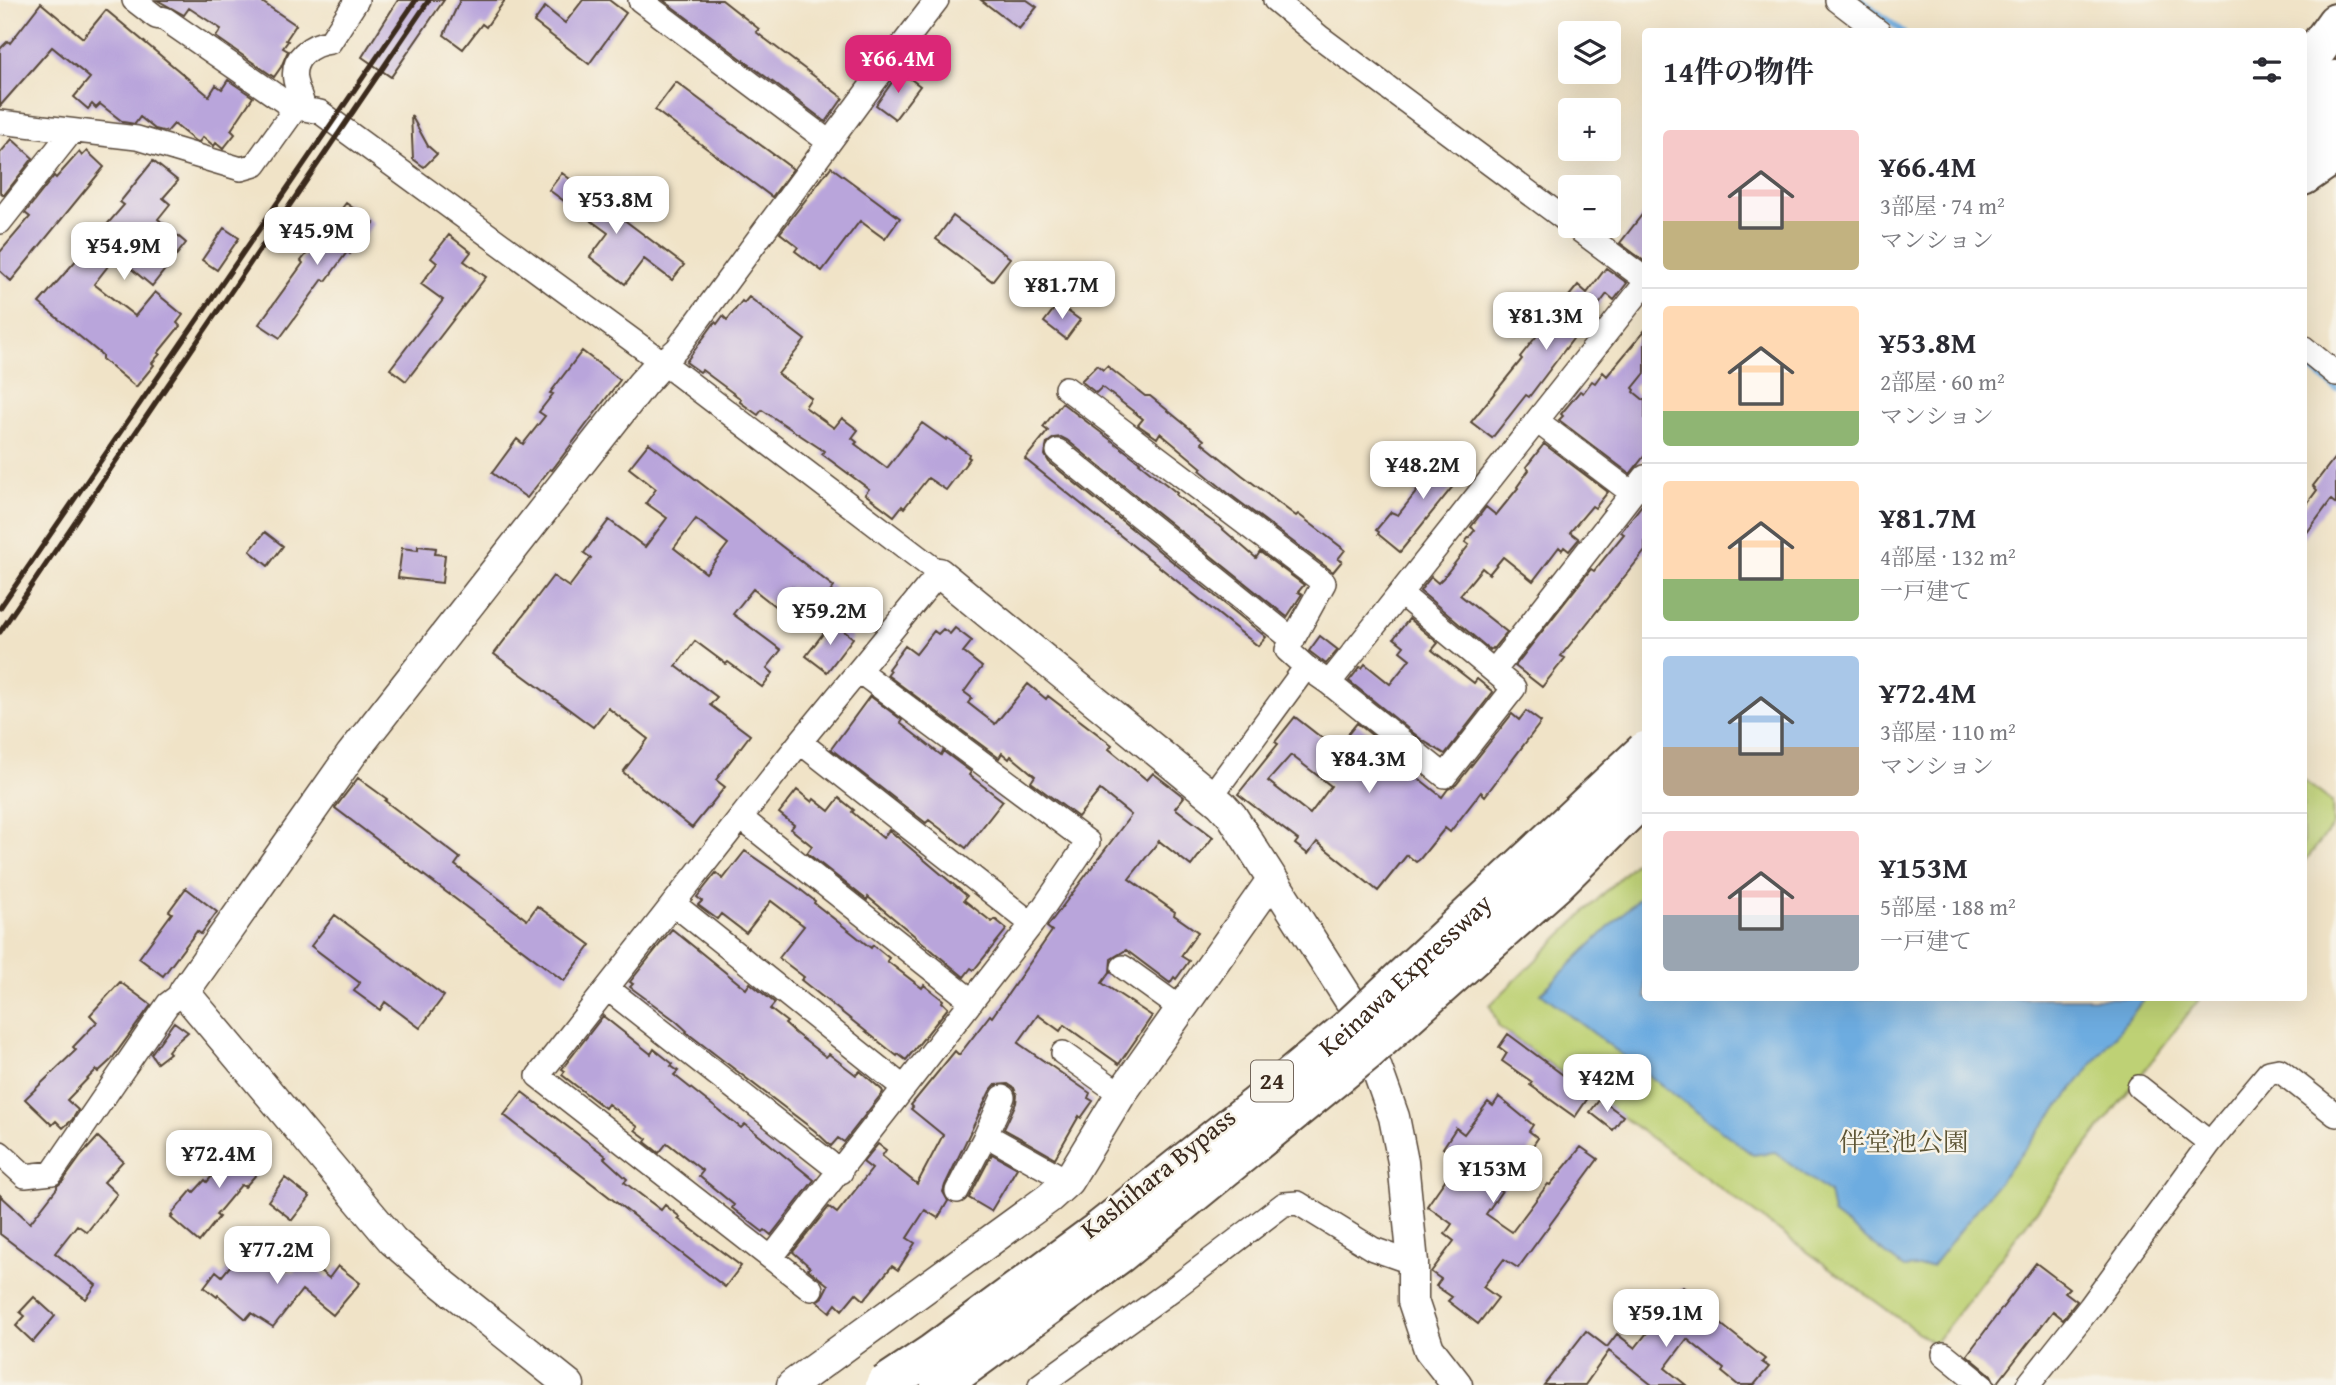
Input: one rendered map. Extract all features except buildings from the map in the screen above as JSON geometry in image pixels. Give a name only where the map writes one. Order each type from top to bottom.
[{"type":"highway","points":[[2307,63],[2336,23]]},
{"type":"highway","points":[[2307,97],[2336,69]]},
{"type":"highway","points":[[2307,108],[2336,80]]},
{"type":"highway","points":[[2307,147],[2336,118]]},
{"type":"highway","points":[[2307,158],[2336,130]]},
{"type":"highway","points":[[2307,174],[2336,153]]},
{"type":"highway","name":"Kashihara Bypass","points":[[871,1385],[931,1345],[1096,1224],[1356,1010],[1526,855],[1642,744]]},
{"type":"highway","name":"Keinawa Expressway","points":[[885,1385],[933,1353],[1100,1230],[1327,1048],[1642,754]]},
{"type":"highway","name":"Keinawa Expressway","points":[[940,1385],[1119,1254],[1366,1052],[1555,884],[1642,798]]},
{"type":"highway","name":"Kashihara Bypass","points":[[953,1385],[1122,1260],[1372,1056],[1557,890],[1642,807]]},
{"type":"street","points":[[134,0],[156,17],[165,19],[300,109],[320,112],[662,362],[939,573],[1212,796],[1232,816],[1356,1010],[1394,1117],[1403,1161],[1413,1263],[1413,1301],[1429,1349],[1457,1385]]},
{"type":"street","points":[[0,122],[137,138],[241,169],[255,165],[300,109],[295,79],[297,64],[306,50],[330,42],[357,0]]},
{"type":"street","points":[[640,0],[829,142]]},
{"type":"street","points":[[0,1153],[25,1176],[52,1173],[168,1004],[184,992],[351,755],[625,405],[662,362],[677,349],[937,0]]},
{"type":"street","points":[[1275,0],[1321,38],[1558,214]]},
{"type":"street","points":[[1837,0],[1874,28]]},
{"type":"street","points":[[0,222],[72,131]]},
{"type":"street","points":[[1590,238],[1642,279]]},
{"type":"street","points":[[1329,683],[1642,285]]},
{"type":"street","points":[[2307,350],[2336,374]]},
{"type":"street","points":[[1066,388],[1324,583],[1287,650],[1445,776],[1514,688],[1401,594]]},
{"type":"street","points":[[1493,671],[1638,485],[1537,421]]},
{"type":"street","points":[[1058,452],[1293,640]]},
{"type":"street","points":[[811,1289],[538,1076],[800,742],[939,573]]},
{"type":"street","points":[[1212,796],[1306,667]]},
{"type":"street","points":[[771,1258],[841,1172],[1032,924],[1088,842],[859,671]]},
{"type":"street","points":[[800,742],[1032,924]]},
{"type":"street","points":[[741,818],[972,1001]]},
{"type":"street","points":[[792,1385],[1049,1198],[1068,1181],[1121,1094],[1272,880]]},
{"type":"street","points":[[674,904],[904,1088]]},
{"type":"street","points":[[1123,967],[1180,1008]]},
{"type":"street","points":[[607,988],[841,1172]]},
{"type":"street","points":[[184,992],[393,1241],[569,1385]]},
{"type":"street","points":[[1063,1053],[1121,1094]]},
{"type":"street","points":[[2028,1385],[2090,1307],[2210,1143],[2269,1072],[2279,1070],[2336,1115]]},
{"type":"street","points":[[2139,1087],[2210,1143]]},
{"type":"street","points":[[957,1191],[1003,1097]]},
{"type":"street","points":[[986,1135],[1068,1181]]},
{"type":"street","points":[[1040,1385],[1173,1289],[1284,1203],[1298,1203],[1373,1249],[1413,1263]]},
{"type":"street","points":[[1944,1354],[1982,1385]]},
{"type":"green space","points":[[2307,783],[2332,802],[2333,825],[2307,859]]},
{"type":"green space","name":"伴堂池公園","points":[[1642,856],[1642,1001],[2198,1001],[1934,1344],[1499,1027],[1490,1005]]},
{"type":"water","name":"伴堂池公園","points":[[1642,895],[1642,1001],[2143,1001],[1932,1266],[1904,1268],[1833,1214],[1829,1193],[1775,1152],[1753,1155],[1541,993]]},
{"type":"waterway","points":[[1862,0],[1898,28]]},
{"type":"waterway","points":[[2307,366],[2336,389]]},
{"type":"railway","points":[[0,608],[416,0]]},
{"type":"railway","points":[[0,632],[429,0]]}]
